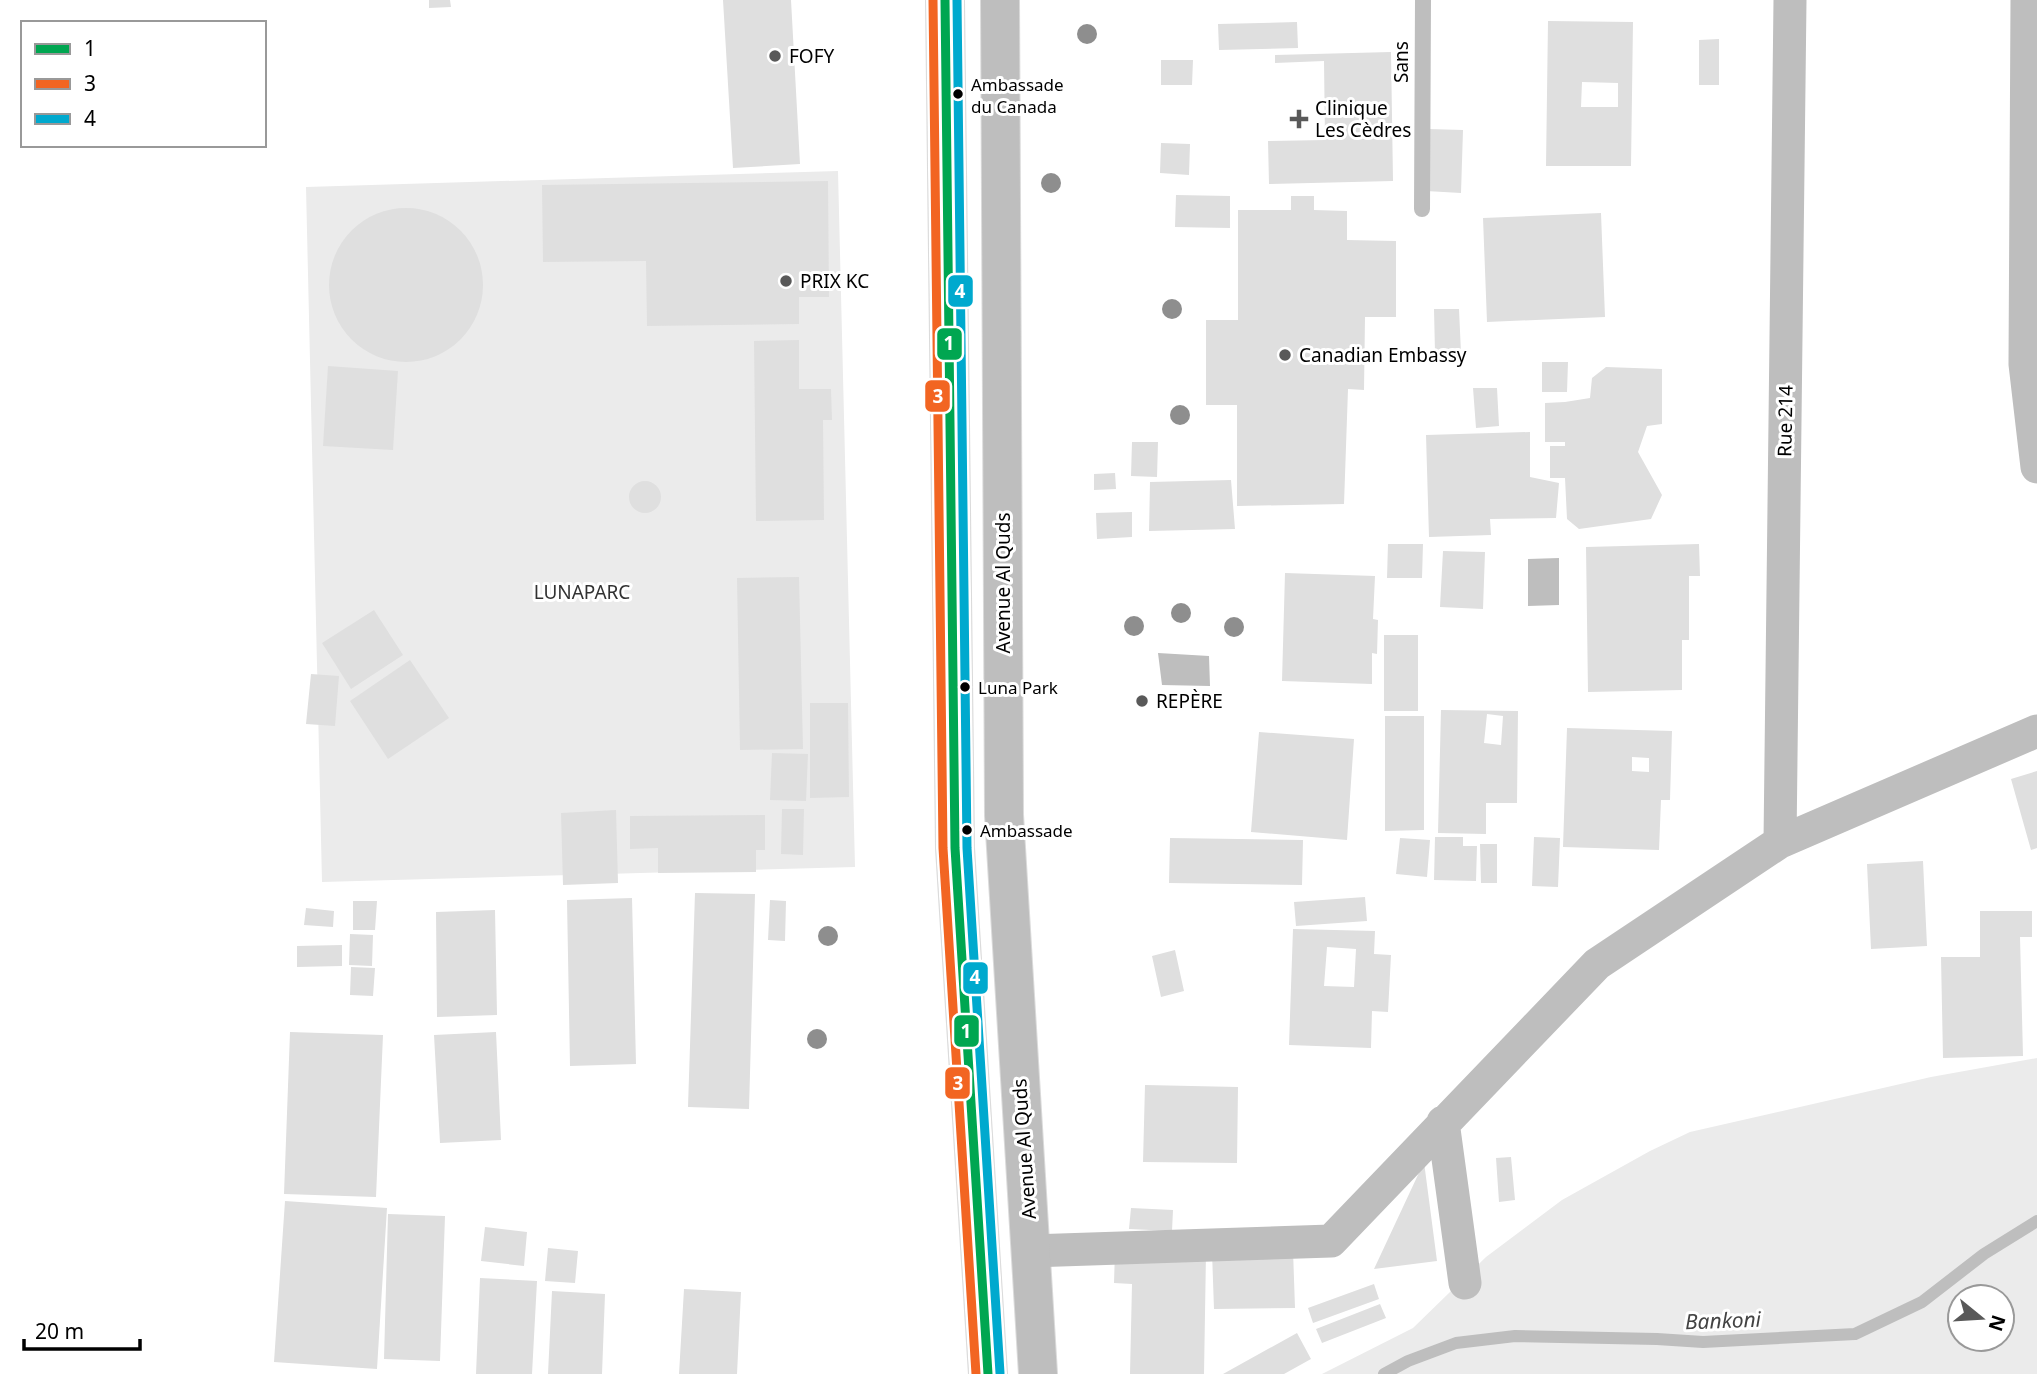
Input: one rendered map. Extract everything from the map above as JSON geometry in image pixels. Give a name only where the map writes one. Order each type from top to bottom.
[{"type":"main road","points":[[945,0],[955,848],[988,1374]]},
{"type":"main road","name":"Avenue Al Quds","points":[[1000,0],[1003,816],[1038,1374]]},
{"type":"street","name":"Rue 214","points":[[1780,842],[1790,0]]},
{"type":"street","points":[[2027,0],[2025,364],[2037,467]]},
{"type":"street","points":[[1030,1251],[1331,1241],[1597,964],[1780,842],[2037,731]]},
{"type":"street","points":[[1443,1122],[1465,1283]]},
{"type":"lane","name":"Sans","points":[[1422,209],[1423,0]]},
{"type":"green space","name":"LUNAPARC","points":[[838,171],[855,867],[322,882],[306,187]]},
{"type":"green space","points":[[2037,1058],[2037,1374],[1322,1374],[1413,1328],[1486,1257],[1562,1200],[1690,1132],[1931,1077]]},
{"type":"shaded area","points":[[1559,558],[1559,605],[1528,606],[1528,559]]},
{"type":"shaded area","points":[[1158,653],[1209,656],[1210,686],[1162,685]]},
{"type":"building","points":[[429,0],[450,0],[451,7],[429,8]]},
{"type":"building","points":[[723,0],[791,0],[800,164],[733,168]]},
{"type":"building","points":[[1548,21],[1633,22],[1631,166],[1546,166]],"holes":[[[1582,82],[1618,83],[1618,107],[1581,107]]]},
{"type":"building","points":[[1297,22],[1298,48],[1219,50],[1218,24]]},
{"type":"building","points":[[1719,39],[1719,85],[1699,85],[1699,40]]},
{"type":"building","points":[[1391,52],[1393,181],[1269,184],[1268,141],[1325,140],[1324,61],[1275,63],[1275,55]]},
{"type":"building","points":[[1161,60],[1193,60],[1192,85],[1161,85]]},
{"type":"building","points":[[1428,129],[1463,130],[1461,193],[1426,191]]},
{"type":"building","points":[[1161,143],[1190,144],[1189,175],[1160,173]]},
{"type":"building","points":[[828,181],[829,297],[799,297],[799,324],[647,326],[646,261],[543,262],[542,185]]},
{"type":"building","points":[[1176,195],[1230,196],[1230,228],[1175,227]]},
{"type":"building","name":"Canadian Embassy","points":[[1291,196],[1314,196],[1314,210],[1347,211],[1347,240],[1396,241],[1396,317],[1365,317],[1364,390],[1348,389],[1344,504],[1237,506],[1237,405],[1206,405],[1206,320],[1238,320],[1238,210],[1291,210]]},
{"type":"building","points":[[406,208],[436,213],[461,230],[478,255],[483,285],[478,315],[461,340],[436,357],[406,362],[376,357],[351,340],[334,315],[329,285],[334,255],[351,230],[376,213]]},
{"type":"building","points":[[1601,213],[1605,317],[1487,322],[1483,218]]},
{"type":"building","points":[[1434,309],[1459,309],[1461,353],[1435,353]]},
{"type":"building","points":[[799,340],[799,389],[831,389],[832,420],[823,420],[824,520],[756,521],[754,341]]},
{"type":"building","points":[[1542,362],[1568,362],[1567,392],[1542,392]]},
{"type":"building","points":[[328,366],[398,371],[393,450],[323,446]]},
{"type":"building","points":[[1606,367],[1662,369],[1662,424],[1647,426],[1638,452],[1662,495],[1651,519],[1579,529],[1567,519],[1565,478],[1550,478],[1550,446],[1565,446],[1565,442],[1545,442],[1545,403],[1590,398],[1592,378]]},
{"type":"building","points":[[1473,388],[1497,388],[1499,426],[1476,428]]},
{"type":"building","points":[[1530,432],[1530,477],[1559,483],[1556,518],[1490,519],[1491,535],[1429,537],[1426,435]]},
{"type":"building","points":[[1132,442],[1158,442],[1157,477],[1131,476]]},
{"type":"building","points":[[1115,473],[1116,489],[1094,490],[1094,474]]},
{"type":"building","points":[[1231,480],[1235,529],[1149,531],[1150,482]]},
{"type":"building","points":[[645,481],[657,485],[661,497],[657,509],[645,513],[633,509],[629,497],[633,485]]},
{"type":"building","points":[[1132,512],[1132,537],[1097,539],[1096,513]]},
{"type":"building","points":[[1388,544],[1423,544],[1422,578],[1387,578]]},
{"type":"building","points":[[1699,544],[1700,576],[1689,576],[1689,640],[1682,640],[1682,690],[1588,692],[1586,547]]},
{"type":"building","points":[[1443,551],[1485,552],[1483,609],[1440,607]]},
{"type":"building","points":[[1285,573],[1375,576],[1373,619],[1378,620],[1377,654],[1372,653],[1372,684],[1282,681]]},
{"type":"building","points":[[799,577],[803,749],[740,750],[737,578]]},
{"type":"building","points":[[374,610],[403,655],[351,689],[322,643]]},
{"type":"building","points":[[1384,635],[1418,635],[1418,711],[1384,711]]},
{"type":"building","points":[[410,660],[449,718],[388,759],[350,701]]},
{"type":"building","points":[[311,674],[339,676],[335,726],[306,724]]},
{"type":"building","points":[[810,703],[848,703],[849,797],[810,798]]},
{"type":"building","points":[[1441,710],[1518,711],[1517,803],[1486,803],[1486,834],[1438,833]],"holes":[[[1487,714],[1503,716],[1501,745],[1484,743]]]},
{"type":"building","points":[[1385,716],[1424,716],[1424,830],[1385,831]]},
{"type":"building","points":[[1567,728],[1672,731],[1670,800],[1661,800],[1659,850],[1563,847]],"holes":[[[1632,757],[1649,758],[1649,772],[1632,771]]]},
{"type":"building","points":[[1259,732],[1354,739],[1347,840],[1251,832]]},
{"type":"building","points":[[772,753],[808,754],[806,801],[770,800]]},
{"type":"building","points":[[2037,771],[2037,848],[2031,850],[2011,779]]},
{"type":"building","points":[[782,809],[804,809],[803,855],[781,854]]},
{"type":"building","points":[[616,810],[618,883],[563,885],[561,813]]},
{"type":"building","points":[[765,815],[765,850],[756,850],[756,872],[658,873],[658,848],[630,849],[630,816]]},
{"type":"building","points":[[1435,837],[1463,837],[1463,846],[1477,846],[1476,881],[1434,880]]},
{"type":"building","points":[[1534,837],[1560,838],[1558,887],[1532,886]]},
{"type":"building","points":[[1170,838],[1303,840],[1302,885],[1169,883]]},
{"type":"building","points":[[1400,838],[1430,840],[1427,877],[1396,874]]},
{"type":"building","points":[[1480,844],[1497,844],[1497,883],[1481,883]]},
{"type":"building","points":[[1923,861],[1927,946],[1871,949],[1867,864]]},
{"type":"building","points":[[695,893],[755,894],[749,1109],[688,1107]]},
{"type":"building","points":[[1365,897],[1367,921],[1296,926],[1294,902]]},
{"type":"building","points":[[632,898],[636,1064],[570,1066],[567,900]]},
{"type":"building","points":[[770,900],[786,901],[785,941],[768,940]]},
{"type":"building","points":[[353,901],[377,901],[375,930],[353,930]]},
{"type":"building","points":[[306,908],[334,911],[333,927],[304,925]]},
{"type":"building","points":[[495,910],[497,1015],[437,1017],[436,912]]},
{"type":"building","points":[[1980,911],[2032,911],[2032,937],[2020,937],[2023,1056],[1943,1058],[1941,957],[1980,957]]},
{"type":"building","points":[[1293,929],[1375,931],[1374,954],[1391,955],[1388,1012],[1372,1011],[1371,1048],[1289,1045]],"holes":[[[1327,947],[1356,949],[1354,987],[1324,986]]]},
{"type":"building","points":[[350,934],[373,935],[372,966],[349,965]]},
{"type":"building","points":[[342,945],[342,966],[297,967],[297,946]]},
{"type":"building","points":[[1175,950],[1184,991],[1161,997],[1152,956]]},
{"type":"building","points":[[351,967],[375,968],[373,996],[350,995]]},
{"type":"building","points":[[290,1032],[383,1035],[376,1197],[284,1194]]},
{"type":"building","points":[[496,1032],[501,1140],[440,1143],[434,1035]]},
{"type":"building","points":[[1145,1085],[1238,1087],[1237,1163],[1143,1162]]},
{"type":"building","points":[[1511,1157],[1515,1200],[1499,1202],[1496,1158]]},
{"type":"building","points":[[1424,1162],[1437,1261],[1374,1269]]},
{"type":"building","points":[[285,1201],[387,1208],[377,1369],[274,1362]]},
{"type":"building","points":[[1131,1208],[1173,1210],[1172,1231],[1129,1229]]},
{"type":"building","points":[[388,1214],[445,1216],[440,1361],[384,1359]]},
{"type":"building","points":[[485,1227],[527,1232],[524,1266],[481,1261]]},
{"type":"building","points":[[548,1248],[578,1251],[575,1283],[545,1281]]},
{"type":"building","points":[[1293,1250],[1295,1308],[1214,1309],[1212,1252]]},
{"type":"building","points":[[1115,1251],[1206,1253],[1204,1374],[1130,1374],[1132,1284],[1114,1283]]},
{"type":"building","points":[[480,1278],[537,1281],[532,1374],[476,1374]]},
{"type":"building","points":[[1374,1284],[1379,1299],[1313,1323],[1308,1308]]},
{"type":"building","points":[[684,1289],[741,1292],[737,1374],[679,1374]]},
{"type":"building","points":[[552,1291],[605,1294],[602,1374],[548,1374]]},
{"type":"building","points":[[1380,1304],[1386,1318],[1322,1343],[1316,1329]]},
{"type":"building","points":[[1297,1333],[1311,1359],[1284,1374],[1223,1374]]},
{"type":"waterway","name":"Bankoni","points":[[1384,1374],[1408,1361],[1456,1343],[1515,1336],[1703,1342],[1855,1334],[1922,1302],[1984,1254],[2037,1221]]},
{"type":"transit line","name":"3","points":[[933,0],[943,848],[976,1374]]},
{"type":"transit line","name":"1","points":[[945,0],[955,848],[988,1374]]},
{"type":"transit line","name":"4","points":[[957,0],[967,848],[1000,1373]]},
{"type":"place","name":"FOFY","points":[[775,56]]},
{"type":"place","name":"Ambassade du Canada","points":[[958,94]]},
{"type":"place","name":"Clinique Les Cèdres","points":[[1299,119]]},
{"type":"place","name":"PRIX KC","points":[[786,281]]},
{"type":"place","name":"Canadian Embassy","points":[[1285,355]]},
{"type":"place","name":"Luna Park","points":[[965,687]]},
{"type":"place","name":"REPÈRE","points":[[1142,701]]},
{"type":"place","name":"Ambassade","points":[[967,830]]}]
